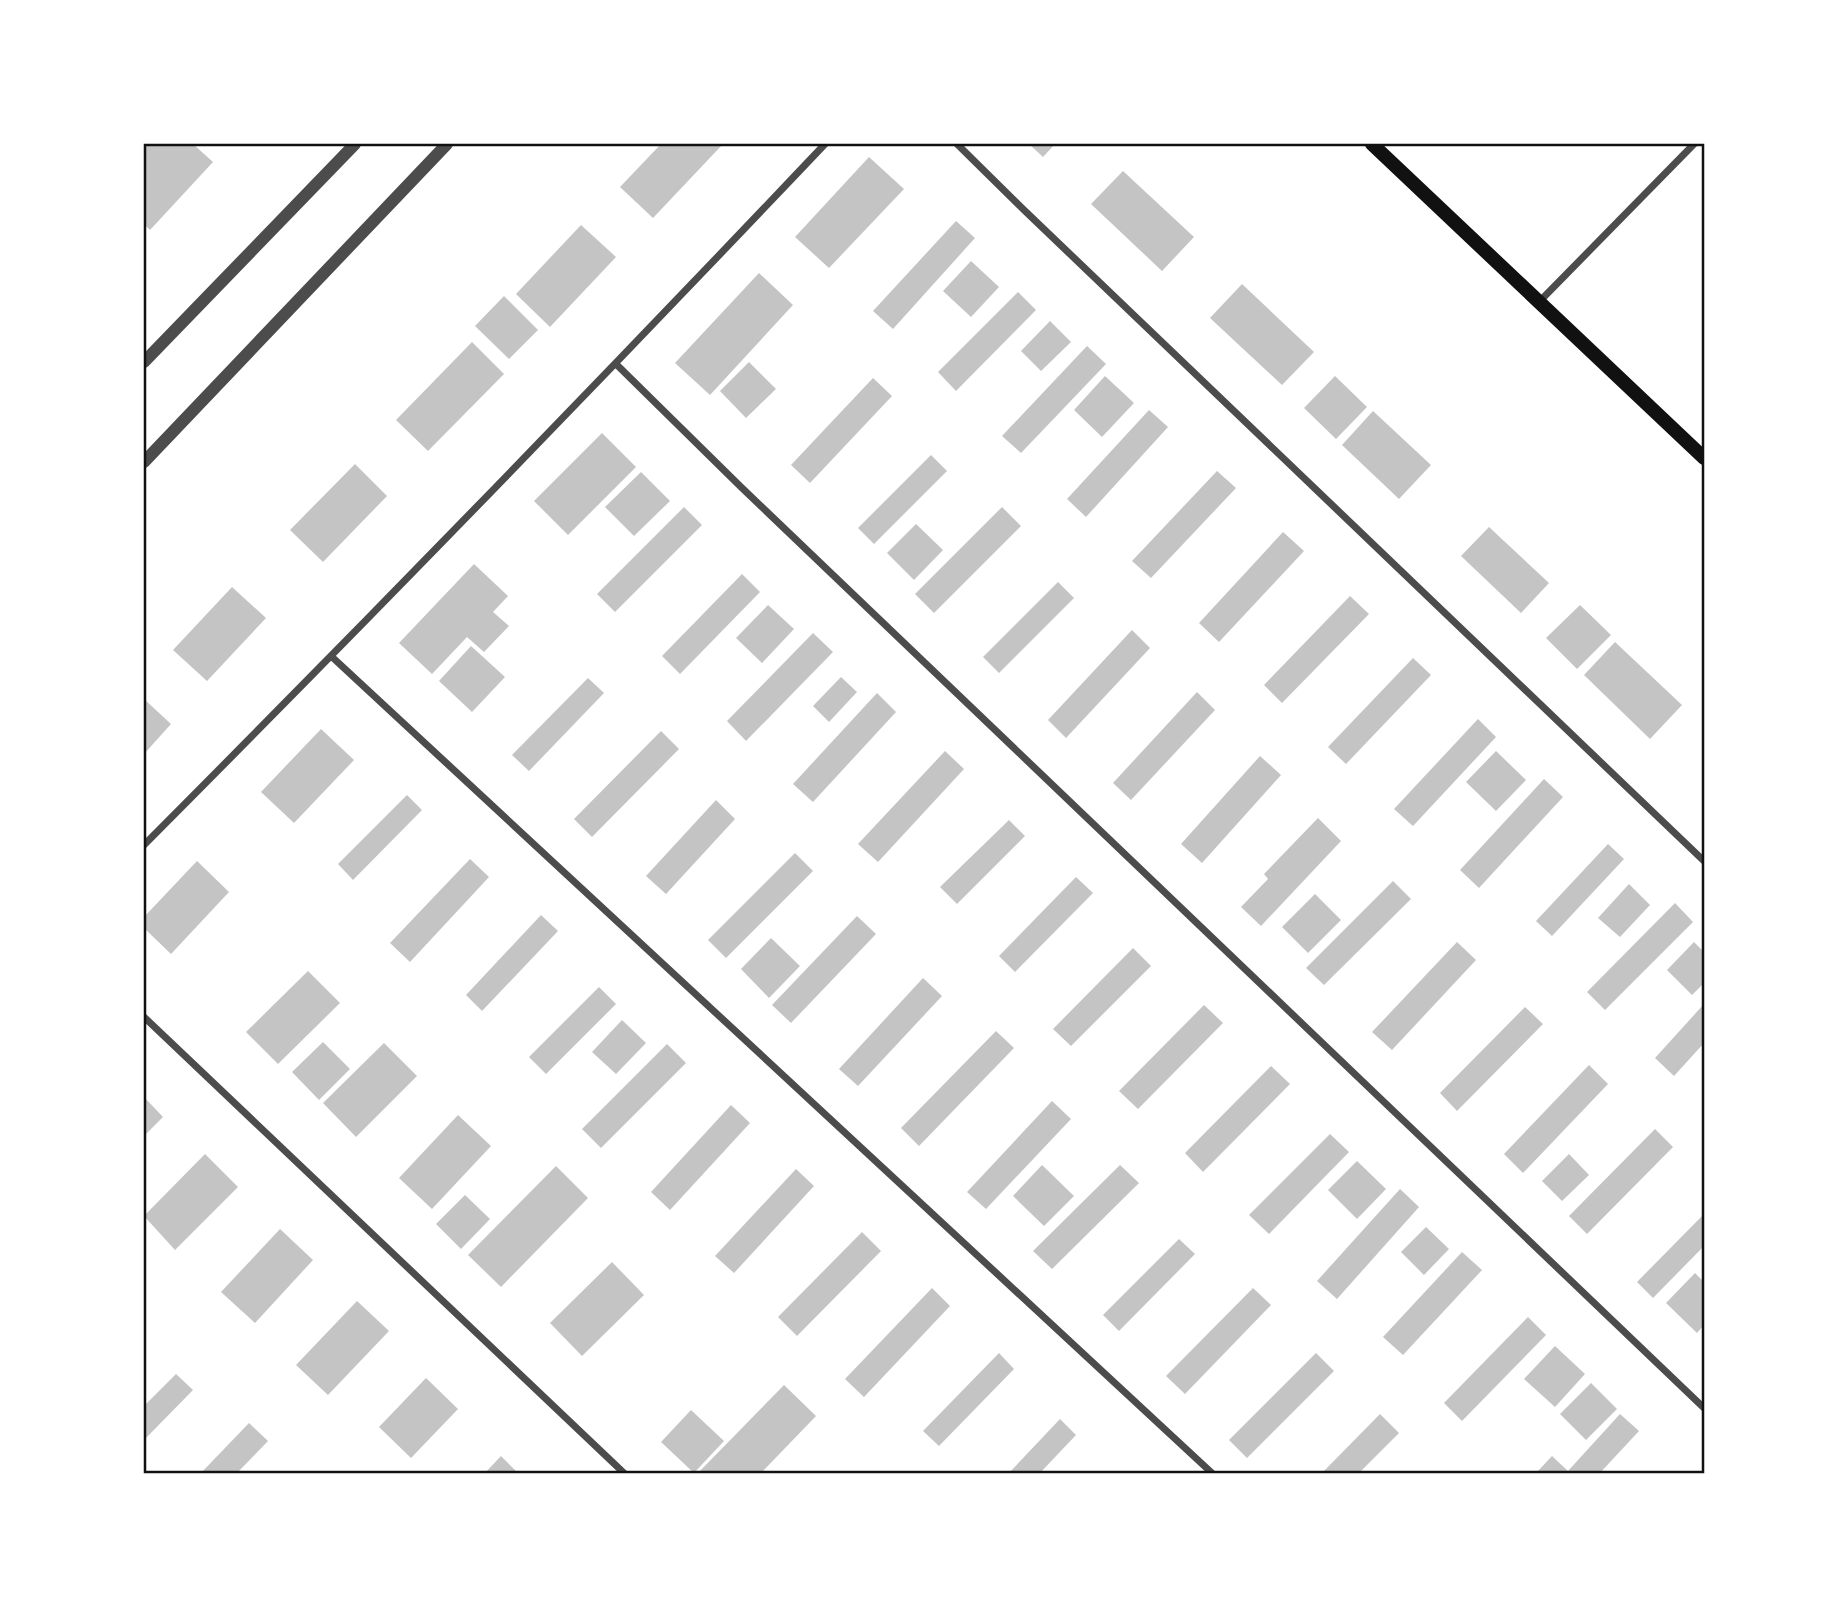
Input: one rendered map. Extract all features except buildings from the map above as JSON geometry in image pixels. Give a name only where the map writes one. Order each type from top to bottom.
[{"type":"main road","points":[[1372,144],[1704,458]]},
{"type":"street","points":[[144,362],[355,144]]},
{"type":"street","points":[[144,462],[447,144]]},
{"type":"street","points":[[144,845],[616,364],[825,144]]},
{"type":"street","points":[[957,144],[1704,861]]},
{"type":"street","points":[[1540,301],[1694,144]]},
{"type":"street","points":[[616,364],[741,487],[1704,1408]]},
{"type":"street","points":[[331,656],[1213,1474]]},
{"type":"street","points":[[144,1017],[625,1474]]}]
